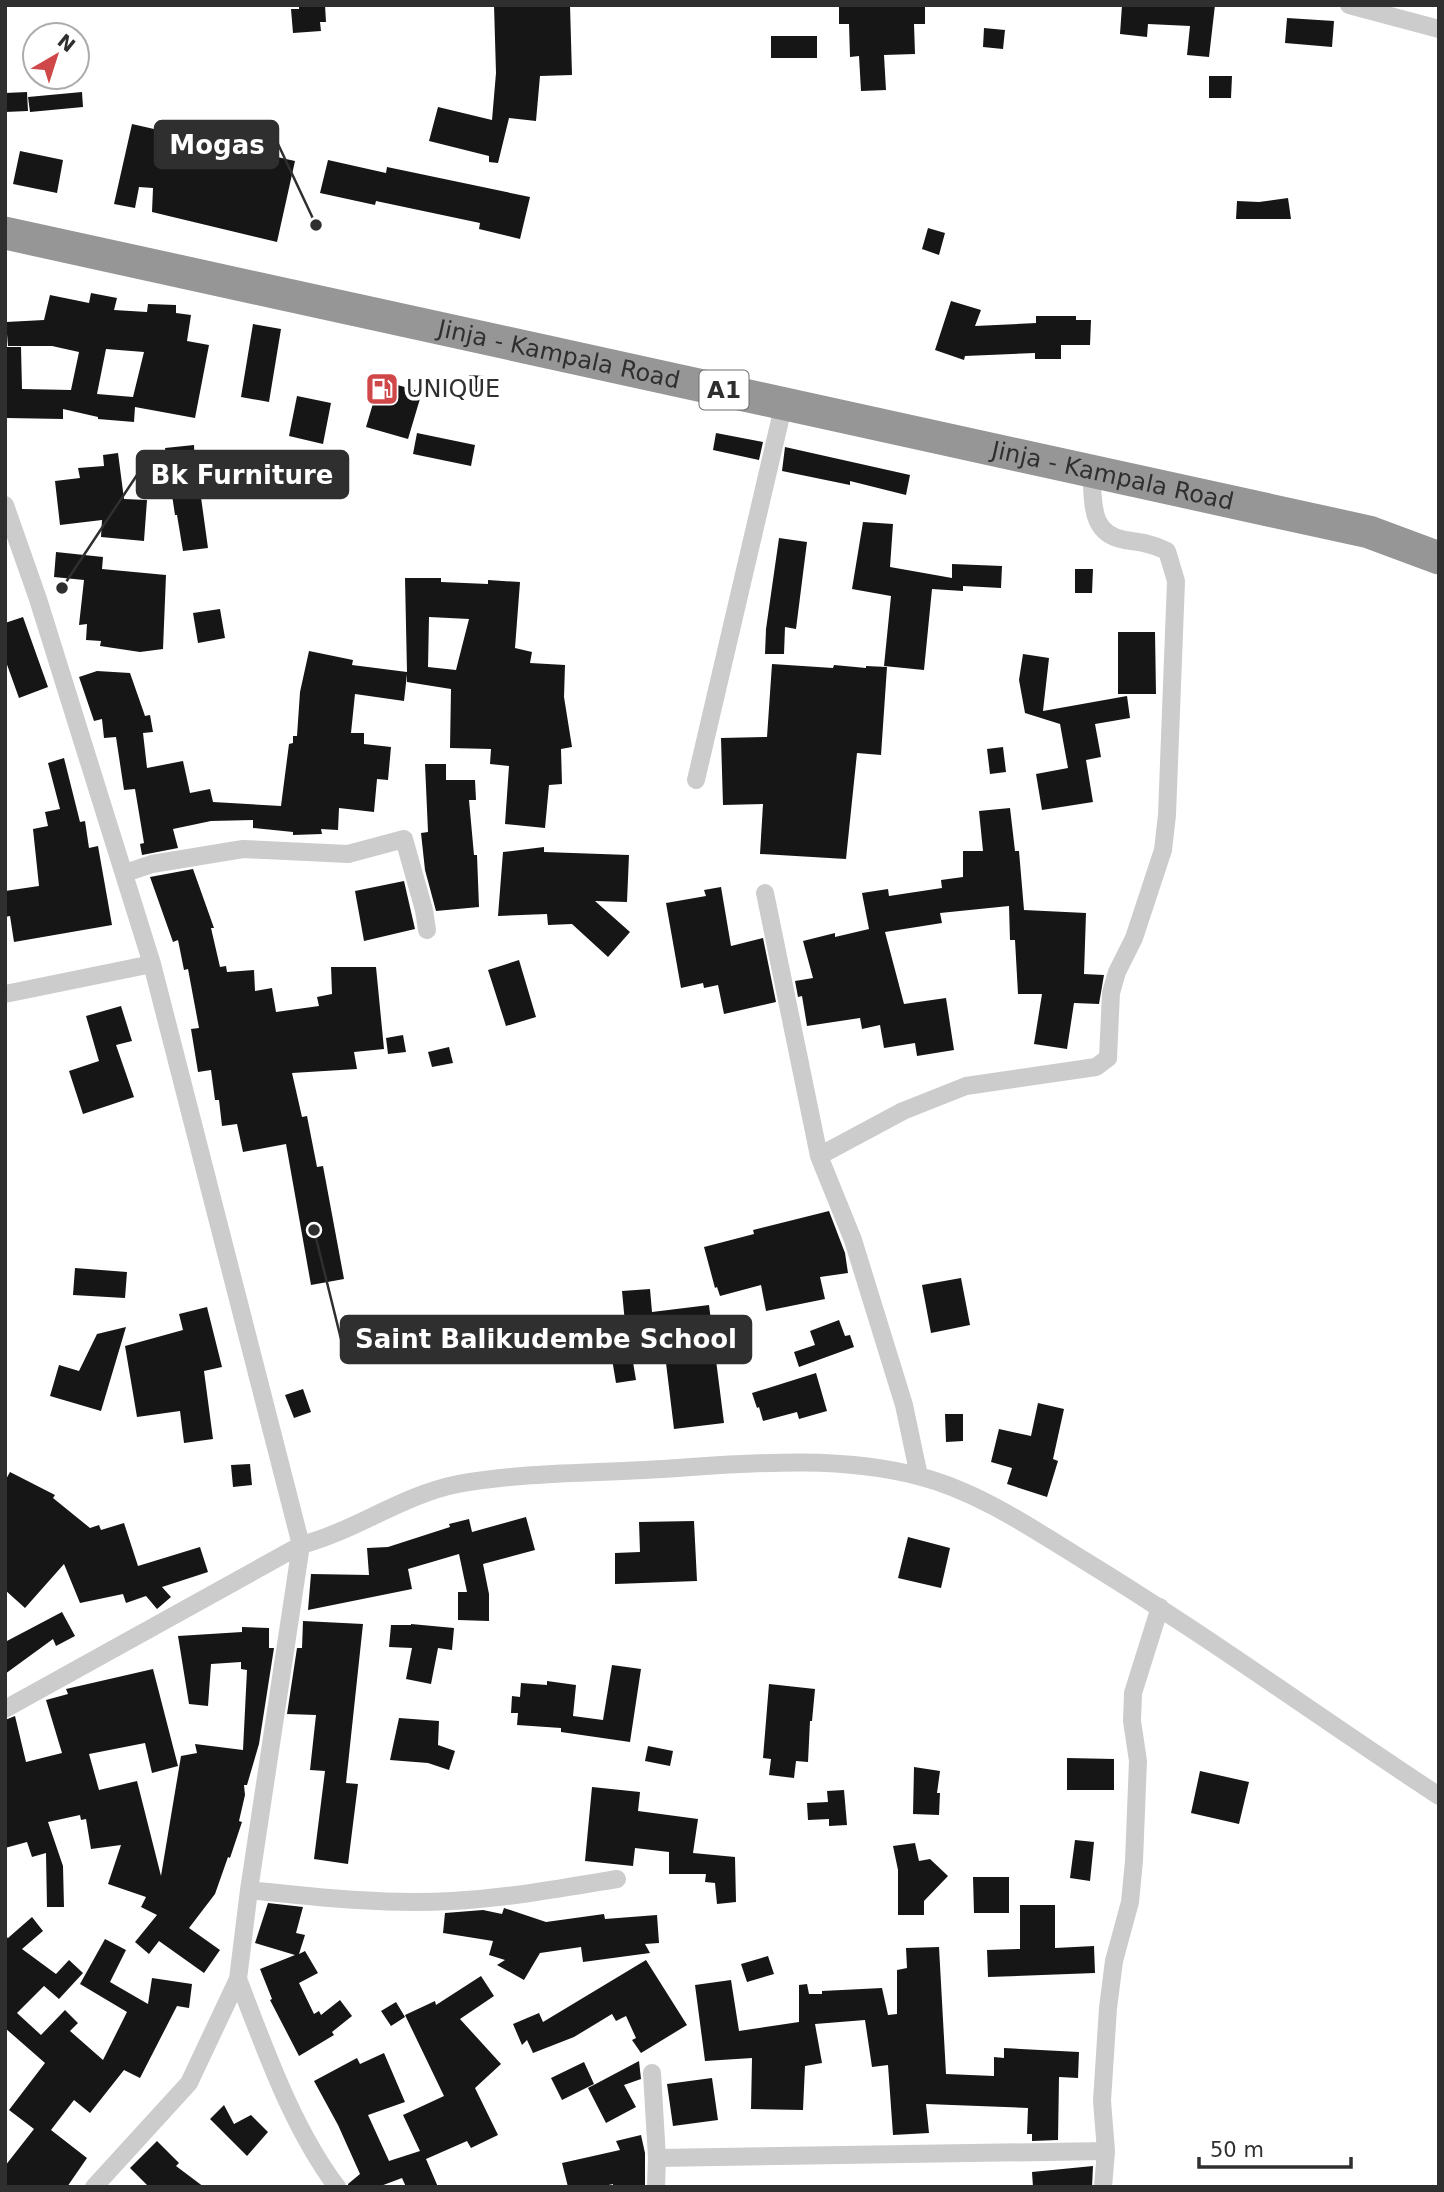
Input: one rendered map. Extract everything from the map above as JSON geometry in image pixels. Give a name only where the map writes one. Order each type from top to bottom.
[{"type":"highway","name":"Jinja - Kampala Road","points":[[5,233],[1368,532],[1439,558]]},
{"type":"street","points":[[1349,5],[1439,29]]},
{"type":"street","points":[[696,780],[784,403]]},
{"type":"street","points":[[819,1156],[903,1111],[966,1086],[1096,1067],[1108,1058],[1111,993],[1117,972],[1134,938],[1163,850],[1167,815],[1176,581],[1167,551],[1155,545],[1118,539],[1106,534],[1097,524],[1091,470]]},
{"type":"street","points":[[5,505],[38,599],[152,964],[301,1545],[248,1890],[238,1979],[188,2083],[94,2187]]},
{"type":"street","points":[[125,873],[152,864],[231,850],[348,854],[404,839],[427,930]]},
{"type":"street","points":[[765,893],[819,1156],[853,1240],[904,1405],[919,1476]]},
{"type":"street","points":[[5,994],[152,964]]},
{"type":"street","points":[[5,1709],[301,1545],[328,1538],[412,1499],[444,1488],[509,1477],[806,1461],[919,1476],[956,1489],[1013,1517],[1160,1607],[1439,1796]]},
{"type":"street","points":[[1103,2187],[1106,2151],[1102,2101],[1108,2008],[1114,1961],[1130,1902],[1134,1861],[1138,1761],[1132,1721],[1133,1693],[1160,1607]]},
{"type":"street","points":[[248,1890],[351,1900],[452,1901],[617,1879]]},
{"type":"street","points":[[238,1979],[272,2069],[322,2166],[337,2187]]},
{"type":"street","points":[[652,2073],[656,2187]]},
{"type":"street","points":[[657,2158],[1106,2151]]},
{"type":"building","points":[[299,5],[325,5],[326,22],[320,22],[321,31],[293,33],[291,9],[299,9]]},
{"type":"building","points":[[494,5],[570,5],[572,75],[540,76],[536,121],[509,118],[498,163],[489,162],[489,156],[429,141],[438,107],[492,120],[496,73]]},
{"type":"building","points":[[839,5],[925,5],[925,24],[914,24],[915,54],[884,55],[886,90],[861,91],[859,56],[850,57],[849,24],[839,24]]},
{"type":"building","points":[[1122,5],[1215,5],[1209,57],[1187,55],[1190,26],[1148,24],[1147,37],[1120,34]]},
{"type":"building","points":[[1287,18],[1334,21],[1332,47],[1285,43]]},
{"type":"building","points":[[984,28],[1005,30],[1003,49],[983,47]]},
{"type":"building","points":[[771,36],[817,36],[817,58],[771,58]]},
{"type":"building","points":[[1209,76],[1232,76],[1231,98],[1209,98]]},
{"type":"building","points":[[27,92],[28,111],[5,112],[5,93]]},
{"type":"building","points":[[82,92],[83,107],[30,112],[28,97]]},
{"type":"building","points":[[132,124],[295,161],[277,242],[152,212],[153,188],[139,187],[135,208],[114,204]]},
{"type":"building","points":[[20,151],[63,160],[57,193],[13,184]]},
{"type":"building","points":[[328,160],[386,173],[387,167],[530,197],[520,239],[479,229],[480,223],[376,201],[375,205],[320,193]]},
{"type":"building","points":[[1288,198],[1291,219],[1236,219],[1237,201],[1259,202]]},
{"type":"building","points":[[928,228],[945,233],[939,255],[922,249]]},
{"type":"building","points":[[91,293],[117,298],[114,310],[147,312],[148,304],[176,305],[176,313],[191,315],[187,341],[209,345],[195,418],[135,407],[134,422],[98,419],[63,409],[63,419],[7,418],[6,347],[21,347],[22,389],[71,390],[79,352],[52,346],[8,346],[6,322],[44,320],[50,295],[89,303]],"holes":[[[106,349],[144,352],[133,397],[97,394]]]},
{"type":"building","points":[[951,301],[981,310],[975,326],[1036,323],[1036,316],[1076,316],[1076,320],[1091,320],[1090,345],[1061,345],[1061,359],[1035,359],[1035,353],[965,356],[964,360],[935,350]]},
{"type":"building","points":[[253,324],[281,329],[269,402],[241,397]]},
{"type":"building","points":[[469,375],[485,376],[484,394],[468,393]]},
{"type":"building","points":[[380,380],[422,392],[408,439],[366,427]]},
{"type":"building","points":[[297,396],[331,403],[323,444],[289,436]]},
{"type":"building","points":[[417,433],[475,445],[471,466],[413,454]]},
{"type":"building","points":[[716,433],[763,442],[759,460],[713,450]]},
{"type":"building","points":[[194,445],[196,490],[200,490],[208,548],[183,551],[165,448]]},
{"type":"building","points":[[785,447],[910,475],[906,495],[850,481],[850,485],[782,471]]},
{"type":"building","points":[[118,453],[124,499],[147,500],[144,541],[101,537],[102,520],[60,525],[55,481],[80,478],[78,468],[104,466],[103,455]]},
{"type":"building","points":[[863,522],[893,524],[890,567],[952,578],[952,564],[1002,566],[1001,588],[963,586],[963,591],[932,589],[924,670],[884,666],[891,596],[852,589]]},
{"type":"building","points":[[779,538],[807,542],[796,629],[785,627],[784,654],[765,654],[766,629]]},
{"type":"building","points":[[56,552],[103,557],[102,569],[166,575],[163,649],[140,652],[100,646],[101,641],[86,640],[87,624],[79,625],[84,580],[54,577]]},
{"type":"building","points":[[1075,569],[1093,569],[1092,593],[1075,593]]},
{"type":"building","points":[[405,578],[441,578],[441,582],[488,584],[488,580],[520,582],[515,648],[532,652],[530,663],[565,665],[564,697],[572,747],[561,749],[562,784],[549,785],[545,828],[505,824],[509,766],[490,764],[491,749],[450,748],[451,689],[407,682],[407,674],[404,701],[355,694],[351,733],[364,733],[364,744],[391,747],[388,780],[377,779],[374,812],[339,808],[338,830],[321,829],[322,834],[293,835],[293,832],[253,828],[253,820],[211,821],[173,829],[178,848],[142,855],[140,844],[144,843],[135,789],[124,790],[116,737],[104,738],[102,719],[94,721],[79,677],[97,671],[130,673],[145,716],[150,715],[153,732],[143,733],[147,768],[183,761],[190,793],[210,789],[213,802],[281,806],[289,744],[293,743],[293,736],[297,736],[300,692],[309,651],[353,660],[352,665],[407,672]],"holes":[[[429,617],[469,619],[456,670],[428,667]]]},
{"type":"building","points":[[220,609],[225,638],[198,643],[193,613]]},
{"type":"building","points":[[23,617],[48,687],[19,698],[5,659],[5,623]]},
{"type":"building","points":[[1118,632],[1155,632],[1156,694],[1118,694]]},
{"type":"building","points":[[1023,654],[1049,658],[1043,711],[1127,696],[1130,718],[1095,724],[1101,757],[1086,760],[1093,802],[1042,810],[1036,774],[1068,768],[1060,724],[1025,713],[1019,680]]},
{"type":"building","points":[[772,664],[833,668],[834,665],[887,667],[881,755],[857,753],[846,859],[760,854],[763,804],[723,805],[721,738],[767,737]]},
{"type":"building","points":[[1003,747],[1006,772],[990,774],[987,749]]},
{"type":"building","points":[[64,758],[80,822],[85,821],[89,848],[98,846],[112,925],[14,942],[10,916],[5,917],[5,891],[39,886],[33,829],[48,826],[45,812],[60,809],[48,763]]},
{"type":"building","points":[[425,764],[446,764],[446,780],[475,780],[476,800],[469,800],[474,855],[477,855],[479,907],[436,911],[425,870],[421,833],[428,832]]},
{"type":"building","points":[[1010,808],[1015,851],[1019,851],[1024,910],[1086,913],[1084,974],[1104,975],[1099,1004],[1074,1003],[1067,1049],[1034,1044],[1042,994],[1018,994],[1015,940],[1010,940],[1009,906],[940,913],[942,923],[885,932],[904,1004],[946,998],[954,1050],[917,1056],[915,1043],[884,1048],[880,1025],[862,1029],[860,1018],[807,1026],[802,996],[798,997],[795,981],[813,978],[803,941],[835,933],[835,937],[869,929],[862,893],[888,889],[889,896],[942,888],[941,880],[963,877],[963,851],[983,851],[979,811]]},
{"type":"building","points":[[544,847],[544,852],[629,855],[627,902],[595,901],[630,932],[608,957],[572,924],[548,925],[547,914],[498,916],[503,852]]},
{"type":"building","points":[[193,869],[214,928],[211,928],[220,967],[226,966],[227,972],[254,970],[255,991],[272,988],[276,1012],[319,1006],[317,997],[332,994],[331,967],[376,967],[384,1049],[354,1052],[357,1069],[292,1073],[302,1117],[307,1116],[317,1167],[323,1166],[344,1279],[311,1285],[286,1144],[243,1152],[237,1124],[222,1126],[211,1070],[198,1072],[191,1029],[199,1028],[188,969],[184,970],[178,940],[173,942],[150,877]]},
{"type":"building","points":[[404,881],[415,929],[364,941],[355,891]]},
{"type":"building","points":[[721,887],[731,946],[763,938],[776,1002],[724,1014],[718,985],[704,988],[703,983],[681,988],[666,903],[706,896],[704,890]]},
{"type":"building","points":[[519,960],[536,1017],[506,1026],[488,970]]},
{"type":"building","points":[[121,1006],[132,1041],[116,1045],[134,1097],[83,1114],[69,1071],[99,1061],[86,1016]]},
{"type":"building","points":[[403,1035],[406,1052],[388,1054],[386,1038]]},
{"type":"building","points":[[449,1047],[453,1063],[432,1067],[428,1052]]},
{"type":"building","points":[[829,1211],[845,1253],[848,1273],[820,1277],[825,1299],[766,1311],[761,1285],[720,1296],[717,1287],[715,1288],[704,1247],[754,1234],[753,1230]]},
{"type":"building","points":[[75,1268],[127,1272],[125,1298],[73,1295]]},
{"type":"building","points":[[961,1278],[970,1325],[931,1333],[922,1285]]},
{"type":"building","points":[[650,1289],[652,1312],[709,1305],[724,1423],[674,1429],[666,1363],[673,1362],[669,1331],[626,1334],[622,1291]]},
{"type":"building","points":[[207,1307],[222,1367],[204,1371],[213,1439],[184,1443],[180,1411],[137,1417],[125,1346],[183,1330],[179,1314]]},
{"type":"building","points":[[839,1320],[845,1336],[850,1335],[854,1347],[799,1367],[794,1352],[815,1345],[810,1331]]},
{"type":"building","points":[[126,1327],[101,1411],[50,1396],[59,1365],[79,1371],[97,1334]]},
{"type":"building","points":[[632,1356],[636,1380],[616,1383],[612,1359]]},
{"type":"building","points":[[816,1373],[827,1411],[799,1419],[797,1412],[763,1421],[752,1393]]},
{"type":"building","points":[[303,1389],[311,1412],[294,1418],[285,1395]]},
{"type":"building","points":[[1038,1403],[1064,1409],[1053,1459],[1058,1461],[1047,1497],[1007,1484],[1012,1468],[991,1462],[999,1429],[1031,1436]]},
{"type":"building","points":[[945,1414],[963,1414],[963,1441],[946,1442]]},
{"type":"building","points":[[250,1464],[252,1485],[233,1487],[231,1465]]},
{"type":"building","points":[[10,1472],[55,1495],[53,1498],[90,1528],[99,1525],[101,1530],[124,1523],[138,1566],[200,1547],[208,1572],[162,1587],[171,1597],[157,1609],[146,1596],[126,1603],[123,1594],[80,1603],[64,1564],[25,1608],[5,1590],[5,1481]]},
{"type":"building","points":[[526,1517],[535,1550],[483,1564],[489,1594],[489,1621],[458,1620],[458,1592],[467,1592],[459,1554],[408,1569],[412,1589],[308,1610],[311,1574],[369,1575],[367,1548],[388,1547],[469,1519],[472,1532]]},
{"type":"building","points":[[694,1521],[697,1581],[615,1584],[615,1553],[640,1552],[639,1522]]},
{"type":"building","points":[[908,1537],[950,1548],[941,1588],[898,1578]]},
{"type":"building","points":[[62,1612],[75,1636],[56,1646],[53,1639],[5,1674],[5,1642]]},
{"type":"building","points":[[303,1621],[363,1624],[346,1783],[358,1784],[348,1864],[314,1859],[325,1771],[310,1770],[316,1715],[287,1714],[297,1648],[302,1648]]},
{"type":"building","points":[[391,1625],[454,1628],[452,1650],[438,1648],[431,1684],[406,1679],[412,1648],[389,1647]]},
{"type":"building","points":[[242,1627],[269,1628],[269,1648],[274,1648],[259,1744],[247,1785],[244,1785],[245,1795],[239,1821],[242,1822],[215,1894],[189,1928],[220,1950],[204,1973],[159,1941],[149,1954],[135,1942],[157,1915],[141,1907],[146,1897],[108,1884],[121,1845],[91,1849],[86,1819],[81,1820],[80,1815],[48,1822],[63,1866],[64,1907],[47,1907],[46,1853],[32,1857],[27,1842],[5,1848],[5,1720],[15,1716],[26,1762],[62,1753],[46,1700],[68,1694],[66,1689],[153,1669],[178,1766],[152,1773],[145,1743],[89,1754],[99,1790],[137,1781],[161,1876],[181,1756],[197,1753],[195,1744],[243,1750],[247,1670],[241,1669],[241,1662],[211,1664],[208,1706],[189,1704],[178,1636],[242,1632]]},
{"type":"building","points":[[612,1665],[641,1669],[630,1742],[561,1732],[561,1728],[517,1725],[518,1713],[511,1713],[512,1696],[520,1697],[521,1683],[547,1685],[547,1681],[576,1685],[573,1716],[603,1720]]},
{"type":"building","points":[[769,1684],[815,1689],[808,1762],[796,1761],[794,1778],[769,1775],[771,1759],[763,1758]]},
{"type":"building","points":[[399,1718],[439,1721],[438,1745],[455,1751],[449,1770],[428,1763],[390,1760]]},
{"type":"building","points":[[648,1746],[673,1751],[670,1766],[645,1761]]},
{"type":"building","points":[[1067,1758],[1114,1759],[1114,1790],[1067,1790]]},
{"type":"building","points":[[914,1767],[940,1771],[937,1793],[940,1793],[939,1815],[913,1814]]},
{"type":"building","points":[[1200,1771],[1249,1782],[1239,1824],[1191,1813]]},
{"type":"building","points":[[592,1787],[640,1792],[638,1811],[698,1819],[693,1853],[735,1857],[736,1902],[717,1904],[715,1883],[705,1882],[706,1874],[669,1874],[669,1852],[635,1848],[633,1866],[585,1861]]},
{"type":"building","points":[[844,1790],[847,1825],[829,1826],[829,1819],[808,1820],[807,1803],[828,1802],[827,1791]]},
{"type":"building","points":[[1075,1840],[1094,1842],[1090,1881],[1070,1878]]},
{"type":"building","points":[[915,1843],[919,1861],[930,1859],[948,1876],[924,1901],[924,1915],[898,1915],[898,1870],[893,1846]]},
{"type":"building","points":[[973,1877],[1009,1877],[1009,1913],[974,1913]]},
{"type":"building","points":[[268,1903],[303,1907],[296,1933],[305,1935],[299,1954],[305,1951],[318,1973],[299,1983],[314,2014],[319,2011],[321,2015],[340,2000],[352,2016],[332,2032],[334,2035],[299,2056],[270,2000],[272,1999],[260,1969],[295,1955],[255,1943]]},
{"type":"building","points":[[1020,1905],[1055,1905],[1055,1948],[1094,1946],[1095,1973],[988,1977],[987,1950],[1020,1949]]},
{"type":"building","points":[[504,1908],[546,1922],[604,1914],[605,1919],[657,1915],[659,1943],[645,1944],[650,1953],[583,1962],[581,1947],[540,1953],[524,1980],[497,1965],[505,1960],[489,1955],[493,1941],[443,1933],[445,1913],[483,1910],[502,1914]]},
{"type":"building","points":[[32,1917],[43,1931],[22,1949],[56,1974],[69,1960],[83,1973],[59,1999],[44,1986],[17,2013],[41,2035],[65,2010],[78,2023],[70,2031],[103,2060],[127,2012],[80,1984],[105,1939],[126,1950],[110,1982],[148,2004],[152,1978],[192,1984],[189,2008],[177,2006],[140,2078],[124,2070],[90,2113],[74,2100],[51,2130],[87,2158],[67,2187],[5,2187],[5,2166],[34,2129],[9,2110],[45,2063],[5,2028],[5,1936],[8,1938]]},
{"type":"building","points":[[939,1947],[946,2074],[994,2076],[994,2057],[1004,2058],[1004,2048],[1079,2052],[1078,2078],[1059,2077],[1058,2140],[1032,2141],[1032,2134],[1027,2134],[1028,2108],[926,2104],[929,2133],[893,2135],[888,2065],[872,2067],[865,2020],[815,2024],[822,2063],[805,2066],[803,2110],[751,2109],[752,2058],[705,2061],[695,1985],[731,1980],[739,2031],[799,2022],[799,1985],[807,1984],[809,1994],[882,1988],[888,2015],[897,2014],[897,1970],[907,1968],[906,1948]]},
{"type":"building","points":[[768,1956],[774,1974],[747,1982],[741,1964]]},
{"type":"building","points":[[646,1960],[687,2025],[641,2053],[632,2040],[636,2038],[626,2016],[616,2021],[612,2014],[574,2037],[533,2053],[527,2040],[522,2045],[513,2024],[539,2013],[543,2022]]},
{"type":"building","points":[[481,1976],[494,1996],[460,2019],[501,2064],[475,2088],[498,2135],[471,2148],[467,2141],[426,2159],[438,2187],[406,2187],[402,2178],[378,2187],[348,2187],[360,2174],[314,2081],[357,2058],[360,2064],[384,2053],[405,2102],[368,2115],[389,2161],[420,2151],[403,2115],[444,2096],[405,2015],[435,2001],[436,2005]]},
{"type":"building","points":[[396,2002],[405,2017],[391,2026],[381,2011]]},
{"type":"building","points":[[639,2061],[641,2079],[624,2085],[636,2107],[606,2123],[588,2088]]},
{"type":"building","points":[[584,2062],[594,2084],[562,2100],[551,2078]]},
{"type":"building","points":[[712,2078],[718,2120],[673,2126],[667,2084]]},
{"type":"building","points":[[224,2105],[234,2124],[251,2115],[268,2132],[247,2156],[210,2119]]},
{"type":"building","points":[[641,2135],[645,2153],[645,2187],[613,2187],[613,2184],[600,2187],[568,2187],[562,2163],[620,2150],[616,2141]]},
{"type":"building","points":[[157,2141],[179,2163],[176,2166],[204,2187],[149,2187],[130,2168]]},
{"type":"building","points":[[1093,2166],[1092,2187],[1033,2187],[1032,2172]]},
{"type":"place","name":"Mogas","points":[[316,225]]},
{"type":"place","name":"UNIQUE","points":[[382,389]]},
{"type":"place","name":"Bk Furniture","points":[[62,588]]},
{"type":"place","name":"Saint Balikudembe School","points":[[314,1230]]}]
